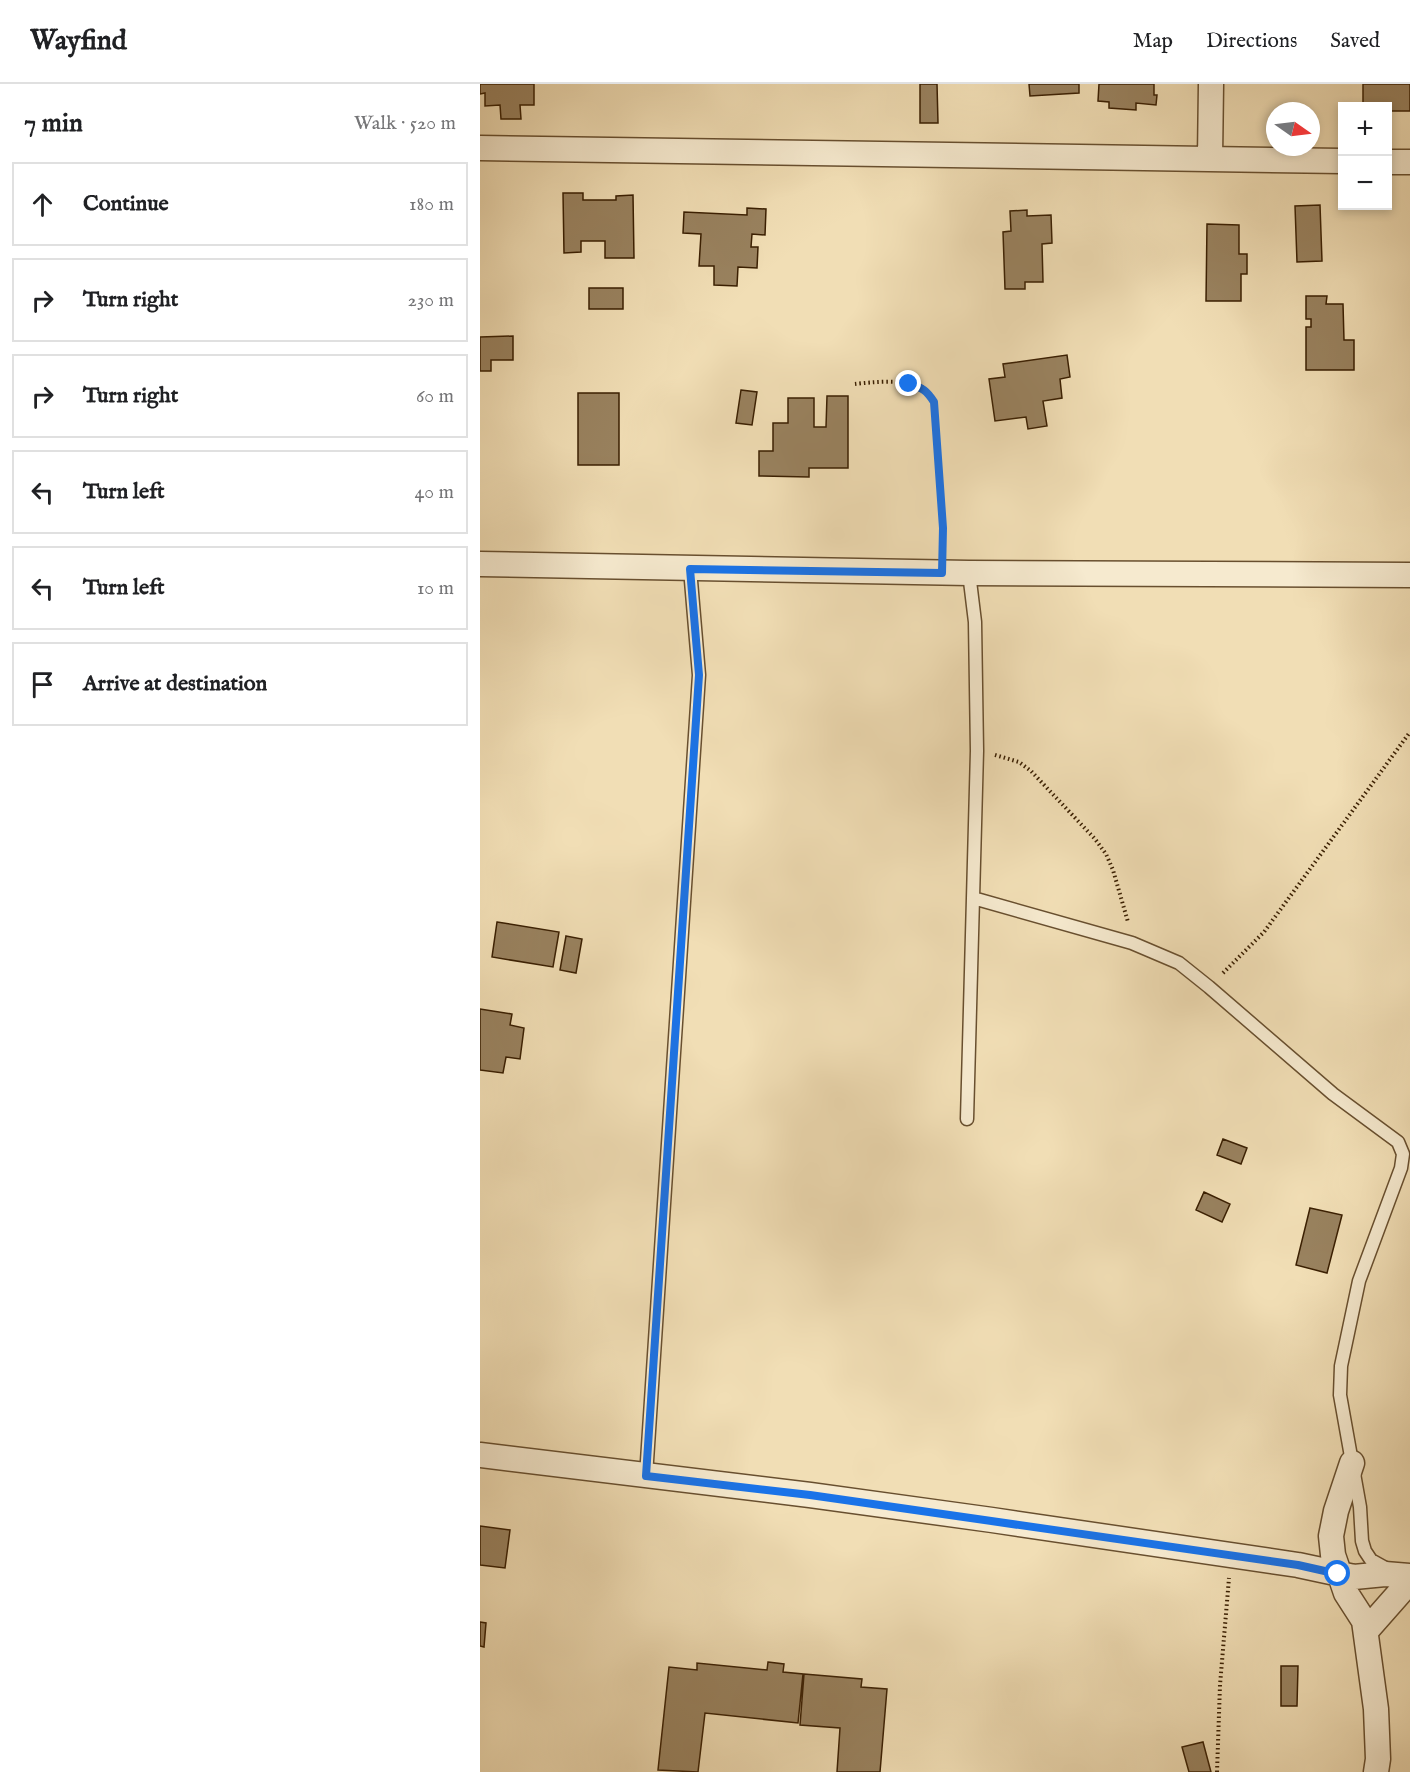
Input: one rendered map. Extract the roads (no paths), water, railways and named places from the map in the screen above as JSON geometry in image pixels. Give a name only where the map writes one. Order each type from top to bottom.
[{"type":"street","points":[[1210,158],[1211,84]]},
{"type":"street","points":[[480,148],[1338,161]]},
{"type":"street","points":[[1392,162],[1410,162]]},
{"type":"street","points":[[480,564],[942,573],[1410,575]]},
{"type":"street","points":[[480,1455],[833,1498],[1298,1565],[1354,1577],[1406,1577]]},
{"type":"street","points":[[1352,1463],[1336,1511],[1331,1536],[1338,1574],[1346,1593],[1364,1621],[1366,1631],[1376,1709],[1378,1759],[1376,1772]]},
{"type":"street","points":[[1366,1631],[1406,1577]]},
{"type":"lane","points":[[646,1476],[699,675],[690,569]]},
{"type":"lane","points":[[967,1119],[977,751],[975,622],[969,573]]},
{"type":"lane","points":[[973,898],[1132,943],[1179,963],[1333,1094],[1398,1142],[1403,1154],[1401,1168],[1359,1281],[1341,1366],[1340,1395],[1365,1551],[1371,1560],[1406,1577]]}]
